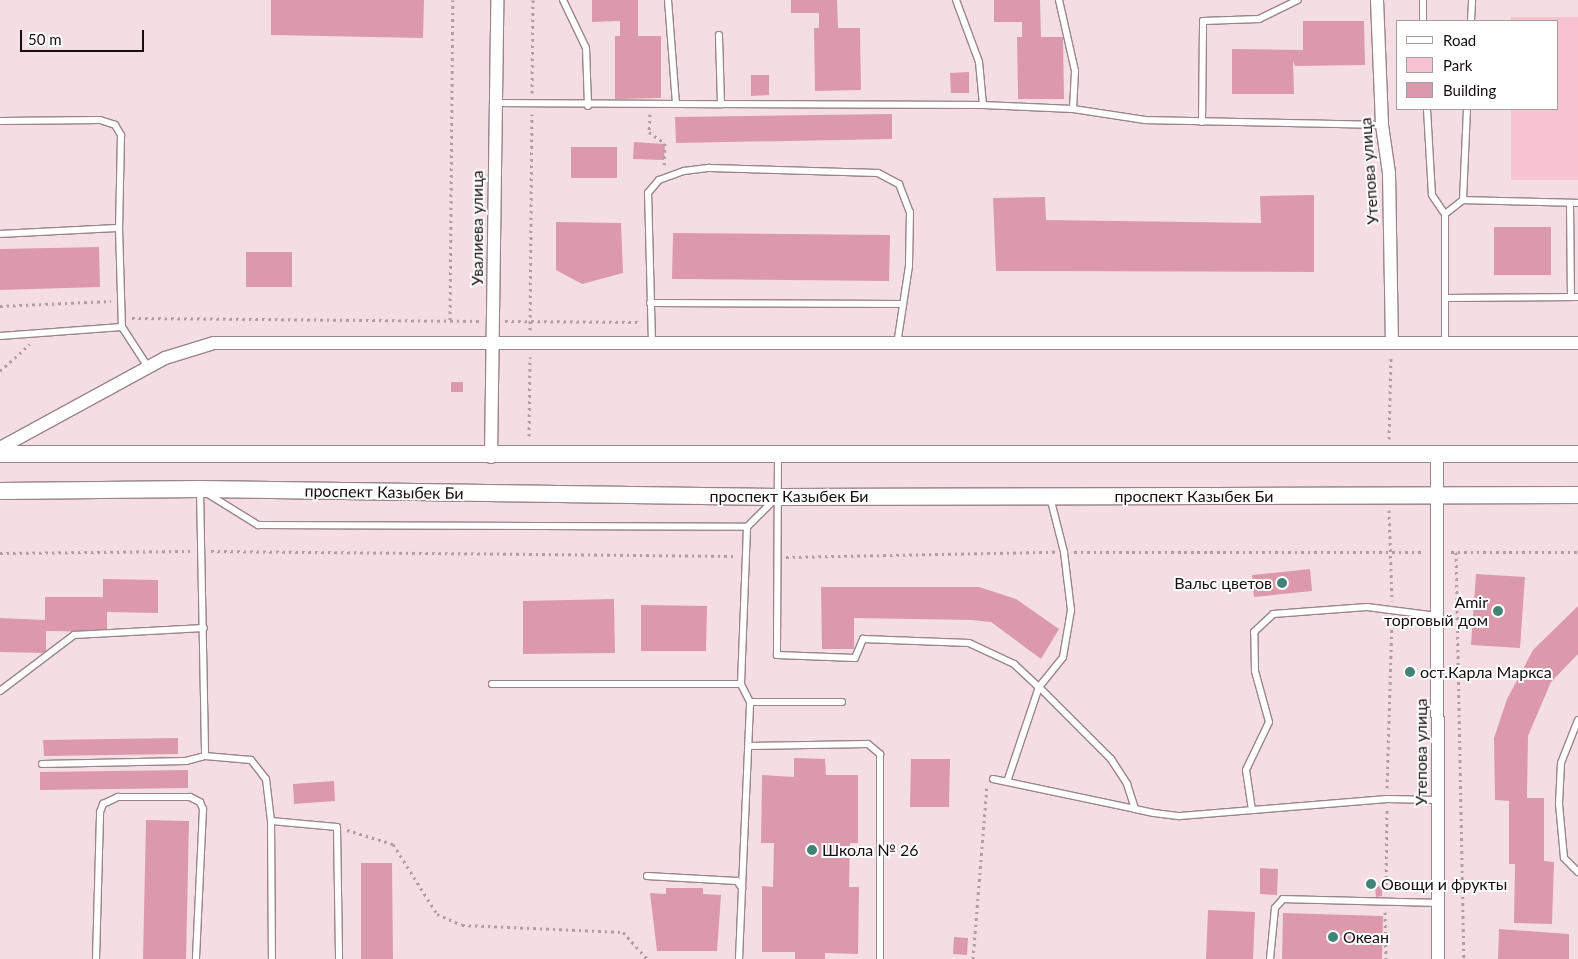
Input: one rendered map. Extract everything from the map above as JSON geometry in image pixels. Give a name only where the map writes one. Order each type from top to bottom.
[{"type":"street","name":"Увалиева улица","points":[[491,456],[494,341],[494,103],[498,0]]},
{"type":"street","name":"Утепова улица","points":[[1378,0],[1382,125],[1389,173],[1392,340]]},
{"type":"street","points":[[0,448],[148,367],[214,343],[530,341],[897,344],[1392,340],[1578,343]]},
{"type":"street","points":[[0,454],[491,456],[1578,454]]},
{"type":"street","name":"Утепова улица","points":[[1437,454],[1438,959]]},
{"type":"street","name":"проспект Казыбек Би","points":[[0,491],[200,489],[778,497],[1578,495]]},
{"type":"lane","points":[[563,0],[586,48],[588,106]]},
{"type":"lane","points":[[668,0],[676,103]]},
{"type":"lane","points":[[956,0],[979,62],[983,105]]},
{"type":"lane","points":[[1059,0],[1075,71],[1073,110]]},
{"type":"lane","points":[[1202,122],[1203,21],[1260,19],[1298,0]]},
{"type":"lane","points":[[1423,0],[1423,20]]},
{"type":"lane","points":[[1471,20],[1472,0]]},
{"type":"lane","points":[[719,35],[721,104]]},
{"type":"lane","points":[[494,103],[588,106],[676,103],[983,105],[1073,110],[1145,120],[1382,125]]},
{"type":"lane","points":[[1427,110],[1432,195],[1445,214],[1445,342]]},
{"type":"lane","points":[[1462,200],[1467,110]]},
{"type":"lane","points":[[0,121],[100,120],[115,125],[121,135],[119,228],[122,327],[148,367]]},
{"type":"lane","points":[[652,343],[648,193],[664,178],[710,168],[878,173],[899,184],[910,212],[903,304],[897,344]]},
{"type":"lane","points":[[1445,214],[1462,200],[1578,203]]},
{"type":"lane","points":[[1445,298],[1574,297],[1570,203]]},
{"type":"lane","points":[[0,234],[119,228]]},
{"type":"lane","points":[[650,303],[903,304]]},
{"type":"lane","points":[[0,336],[122,327]]},
{"type":"lane","points":[[778,456],[778,654],[856,658],[864,639],[969,643],[1014,664],[1039,687],[1111,759],[1127,784],[1135,809]]},
{"type":"lane","points":[[200,489],[258,525],[747,527],[778,497]]},
{"type":"lane","points":[[200,489],[203,551],[205,756]]},
{"type":"lane","points":[[1008,779],[1039,687],[1063,657],[1071,610],[1064,552],[1050,496]]},
{"type":"lane","points":[[738,959],[750,702],[741,684],[747,527]]},
{"type":"lane","points":[[1252,810],[1246,770],[1269,722],[1255,671],[1254,632],[1273,614],[1367,607],[1437,616]]},
{"type":"lane","points":[[0,691],[74,635],[204,628]]},
{"type":"lane","points":[[492,684],[741,684]]},
{"type":"lane","points":[[750,702],[842,702]]},
{"type":"lane","points":[[1578,720],[1561,763],[1559,804],[1564,858],[1578,872]]},
{"type":"lane","points":[[748,746],[868,744],[880,754],[880,959]]},
{"type":"lane","points":[[42,764],[186,761],[205,756],[251,760],[266,779],[271,821],[272,959]]},
{"type":"lane","points":[[993,779],[1008,779],[1135,809],[1180,816],[1387,799],[1438,800]]},
{"type":"lane","points":[[96,959],[100,812],[104,804],[118,797],[190,797],[200,802],[203,809],[196,959]]},
{"type":"lane","points":[[271,821],[337,828],[338,959]]},
{"type":"lane","points":[[647,876],[737,881],[742,888]]},
{"type":"lane","points":[[1270,959],[1275,908],[1283,899],[1437,903]]},
{"type":"path","points":[[450,320],[453,0]]},
{"type":"path","points":[[529,436],[533,0]]},
{"type":"path","points":[[650,104],[649,131],[665,143],[664,178]]},
{"type":"path","points":[[0,306],[121,301]]},
{"type":"path","points":[[122,318],[652,322]]},
{"type":"path","points":[[0,371],[41,333]]},
{"type":"path","points":[[1389,454],[1392,340]]},
{"type":"path","points":[[1386,959],[1387,799],[1393,610],[1388,495]]},
{"type":"path","points":[[778,557],[1064,552],[1390,550],[1578,552]]},
{"type":"path","points":[[0,553],[203,551],[747,557]]},
{"type":"path","points":[[1456,552],[1464,959]]},
{"type":"path","points":[[974,959],[985,788],[993,779]]},
{"type":"path","points":[[337,828],[393,844],[437,914],[462,925],[623,932],[647,959]]},
{"type":"green space","points":[[1511,17],[1578,17],[1578,180],[1511,180],[1511,110],[1558,110],[1558,20],[1511,20]]},
{"type":"building","points":[[271,0],[424,0],[423,38],[271,35]]},
{"type":"building","points":[[592,0],[638,0],[638,36],[661,36],[661,98],[615,99],[615,36],[620,36],[620,21],[592,22]]},
{"type":"building","points":[[791,0],[837,0],[838,28],[860,28],[861,90],[815,91],[814,28],[819,28],[819,13],[791,13]]},
{"type":"building","points":[[994,0],[1040,0],[1041,37],[1063,37],[1064,99],[1018,99],[1017,37],[1022,37],[1022,22],[994,22]]},
{"type":"building","points":[[1303,21],[1364,21],[1365,65],[1295,66],[1293,61],[1294,94],[1232,94],[1232,49],[1303,50]]},
{"type":"building","points":[[969,72],[969,93],[951,93],[950,73]]},
{"type":"building","points":[[751,75],[769,75],[769,95],[751,96]]},
{"type":"building","points":[[892,114],[892,139],[676,143],[675,117]]},
{"type":"building","points":[[634,142],[665,144],[664,160],[633,159]]},
{"type":"building","points":[[571,147],[617,147],[617,178],[571,178]]},
{"type":"building","points":[[1314,195],[1314,272],[996,271],[993,198],[1045,197],[1046,220],[1261,223],[1260,196]]},
{"type":"building","points":[[556,222],[621,223],[623,273],[582,284],[556,270]]},
{"type":"building","points":[[1494,227],[1551,227],[1551,275],[1494,275]]},
{"type":"building","points":[[673,233],[890,235],[889,281],[672,279]]},
{"type":"building","points":[[99,247],[100,287],[0,290],[0,249]]},
{"type":"building","points":[[246,252],[292,252],[292,287],[246,287]]},
{"type":"building","points":[[451,382],[463,382],[463,392],[451,392]]},
{"type":"building","name":"Вальс цветов","points":[[1310,569],[1312,591],[1254,597],[1252,575]]},
{"type":"building","name":"Amir торговый дом","points":[[1476,574],[1525,577],[1520,648],[1471,645]]},
{"type":"building","points":[[103,579],[158,580],[158,613],[107,612],[107,632],[46,631],[46,653],[0,652],[0,618],[45,620],[45,597],[103,597]]},
{"type":"building","points":[[821,587],[979,587],[1016,599],[1059,629],[1041,659],[991,622],[972,620],[854,618],[854,649],[822,649]]},
{"type":"building","points":[[614,599],[615,653],[523,654],[523,601]]},
{"type":"building","points":[[641,605],[707,606],[706,651],[641,651]]},
{"type":"building","points":[[1578,606],[1578,654],[1551,682],[1528,736],[1527,798],[1544,798],[1544,861],[1554,862],[1552,924],[1514,923],[1515,864],[1509,864],[1509,801],[1495,800],[1494,738],[1507,699],[1533,650]]},
{"type":"building","points":[[178,738],[178,754],[44,756],[43,740]]},
{"type":"building","points":[[794,758],[825,759],[826,775],[858,775],[858,843],[850,843],[849,887],[859,887],[858,954],[825,953],[825,959],[795,959],[795,952],[762,952],[762,886],[773,887],[774,843],[761,843],[762,775],[794,777]]},
{"type":"building","points":[[911,759],[950,759],[949,807],[910,807]]},
{"type":"building","points":[[188,770],[188,788],[40,790],[40,772]]},
{"type":"building","points":[[334,781],[335,801],[294,804],[293,784]]},
{"type":"building","points":[[146,820],[189,821],[186,959],[143,959]]},
{"type":"building","points":[[361,863],[392,863],[393,959],[361,959]]},
{"type":"building","points":[[1260,868],[1278,869],[1277,895],[1260,894]]},
{"type":"building","points":[[1382,886],[1382,896],[1376,897],[1375,887]]},
{"type":"building","points":[[666,888],[703,888],[703,894],[721,895],[717,951],[657,951],[650,893],[666,894]]},
{"type":"building","points":[[1208,910],[1255,912],[1253,959],[1206,959]]},
{"type":"building","name":"Океан","points":[[1283,913],[1383,916],[1382,959],[1282,959]]},
{"type":"building","points":[[1499,929],[1569,934],[1569,959],[1498,959]]},
{"type":"building","points":[[954,937],[968,938],[967,955],[953,954]]},
{"type":"place","name":"Вальс цветов","points":[[1282,583]]},
{"type":"place","name":"Amir торговый дом","points":[[1498,611]]},
{"type":"place","name":"ост.Карла Маркса","points":[[1410,672]]},
{"type":"place","name":"Школа № 26","points":[[812,850]]},
{"type":"place","name":"Овощи и фрукты","points":[[1371,884]]},
{"type":"place","name":"Океан","points":[[1333,937]]}]
